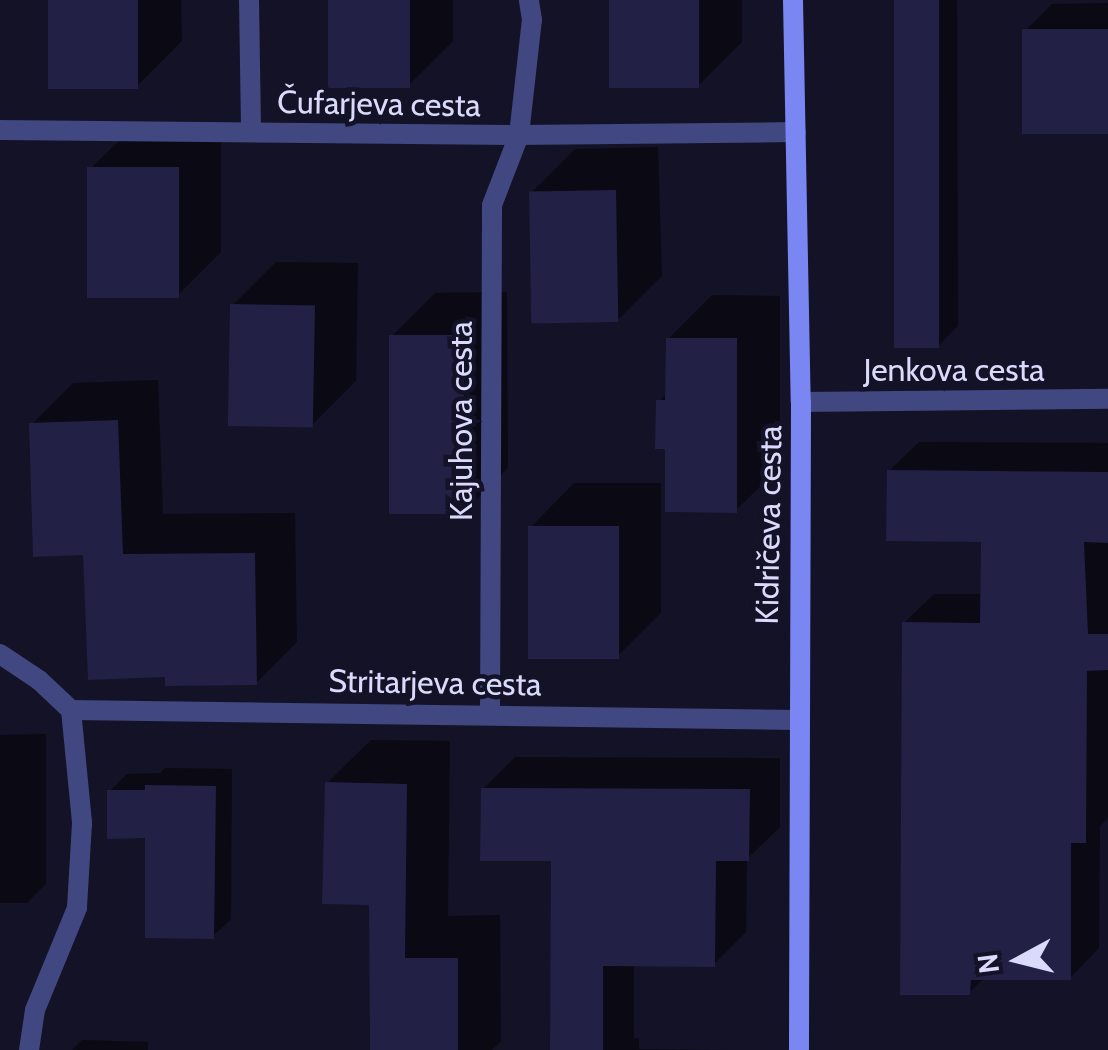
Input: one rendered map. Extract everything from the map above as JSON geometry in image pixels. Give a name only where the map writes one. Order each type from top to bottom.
[{"type":"main road","name":"Kidričeva cesta","points":[[794,0],[801,402],[797,720],[799,1050]]},
{"type":"street","name":"Čufarjeva cesta","points":[[248,0],[250,132],[519,135]]},
{"type":"street","name":"Kajuhova cesta","points":[[490,712],[492,205],[519,135],[532,20],[529,0]]},
{"type":"street","points":[[0,130],[250,132]]},
{"type":"street","points":[[519,135],[796,132]]},
{"type":"street","name":"Jenkova cesta","points":[[801,402],[1108,399]]},
{"type":"street","points":[[0,654],[39,680],[71,710],[82,823],[77,908],[36,1010],[29,1050]]},
{"type":"street","name":"Stritarjeva cesta","points":[[71,710],[490,712],[797,720]]},
{"type":"building","points":[[48,0],[138,0],[138,89],[48,89]]},
{"type":"building","points":[[328,0],[410,0],[410,88],[328,88]]},
{"type":"building","points":[[609,0],[699,0],[699,88],[609,88]]},
{"type":"building","points":[[894,0],[939,0],[939,348],[894,348]]},
{"type":"building","points":[[1022,29],[1108,29],[1108,134],[1022,134]]},
{"type":"building","points":[[87,167],[179,167],[179,298],[87,298]]},
{"type":"building","points":[[616,190],[618,322],[531,323],[529,192]]},
{"type":"building","points":[[230,304],[315,305],[313,427],[228,426]]},
{"type":"building","points":[[389,335],[464,335],[464,514],[389,514]]},
{"type":"building","points":[[666,338],[737,338],[737,513],[665,512],[665,449],[655,449],[656,400],[665,400]]},
{"type":"building","points":[[118,420],[123,554],[255,553],[257,685],[165,686],[165,677],[88,680],[83,555],[33,557],[29,423]]},
{"type":"building","points":[[887,470],[1108,472],[1108,543],[1084,542],[1088,634],[1108,634],[1108,670],[1087,671],[1086,843],[1071,843],[1071,980],[971,980],[970,995],[900,995],[902,622],[980,623],[981,542],[886,541]]},
{"type":"building","points":[[528,526],[619,526],[619,659],[528,659]]},
{"type":"building","points":[[325,782],[407,784],[405,958],[458,958],[458,1050],[370,1050],[369,905],[322,904]]},
{"type":"building","points":[[145,785],[216,786],[214,939],[145,938],[145,838],[107,839],[107,790],[145,790]]},
{"type":"building","points":[[481,788],[750,789],[749,861],[716,861],[715,967],[603,966],[603,1050],[550,1050],[551,861],[480,861]]}]
